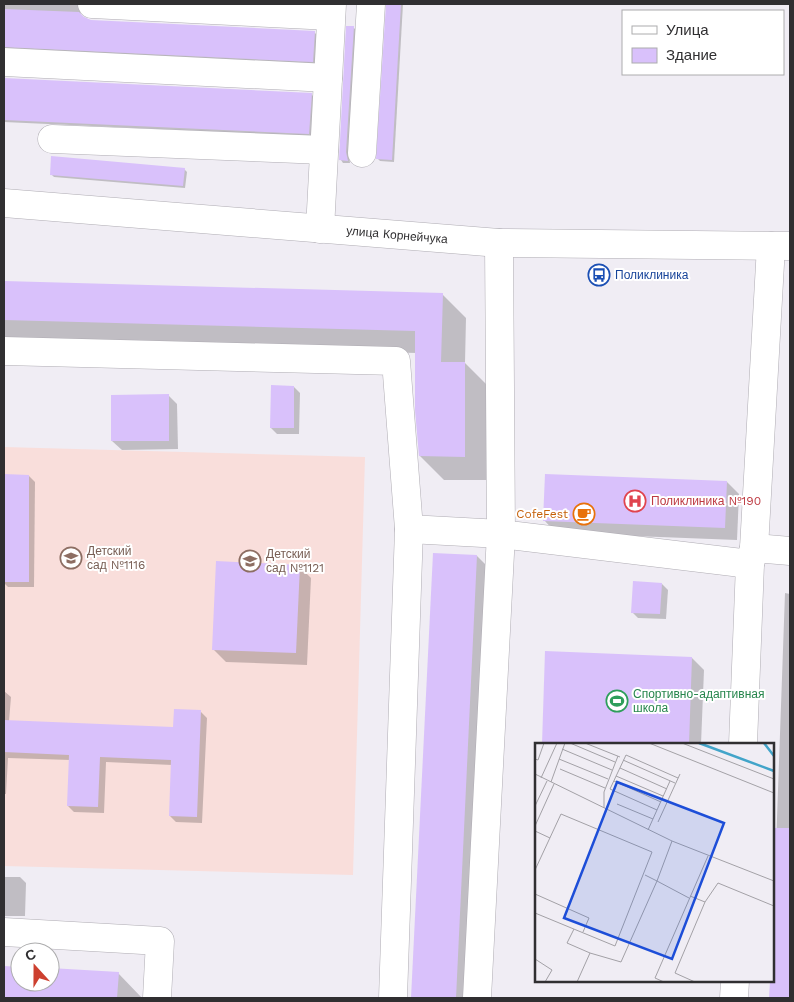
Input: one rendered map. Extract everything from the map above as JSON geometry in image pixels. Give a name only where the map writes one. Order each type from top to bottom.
[{"type":"street","points":[[92,4],[332,10],[320,229]]},
{"type":"street","points":[[362,154],[372,4]]},
{"type":"street","points":[[4,62],[328,78]]},
{"type":"street","points":[[52,139],[324,150]]},
{"type":"street","name":"улица Корнейчука","points":[[4,203],[499,243],[781,246]]},
{"type":"street","points":[[477,998],[501,534],[499,243]]},
{"type":"street","points":[[744,743],[752,556],[781,246]]},
{"type":"street","points":[[4,351],[396,361],[410,529],[393,998]]},
{"type":"street","points":[[410,529],[501,534],[752,556],[790,550]]},
{"type":"street","points":[[4,932],[160,941],[157,998]]},
{"type":"street","points":[[734,998],[735,982]]},
{"type":"shaded area","name":"Детский сад №1121","points":[[4,447],[365,457],[353,875],[4,866]]},
{"type":"building","points":[[386,4],[401,4],[392,160],[376,159]]},
{"type":"building","points":[[4,9],[79,12],[91,20],[315,31],[313,62],[4,47]]},
{"type":"building","points":[[346,26],[354,26],[346,152],[348,161],[339,160]]},
{"type":"building","points":[[4,78],[312,93],[309,134],[4,120]]},
{"type":"building","points":[[51,156],[185,168],[183,186],[50,175]]},
{"type":"building","points":[[4,281],[443,293],[441,362],[465,362],[465,457],[419,456],[415,410],[415,331],[4,320]]},
{"type":"building","points":[[271,385],[294,386],[294,428],[270,428]]},
{"type":"building","points":[[169,394],[169,441],[111,441],[111,395]]},
{"type":"building","points":[[4,474],[29,475],[29,582],[4,582]]},
{"type":"building","name":"Поликлиника №190","points":[[545,474],[727,481],[725,528],[543,521]]},
{"type":"building","points":[[433,553],[477,555],[456,998],[411,998]]},
{"type":"building","points":[[216,561],[300,565],[296,653],[212,650]]},
{"type":"building","points":[[633,581],[662,583],[660,614],[631,613]]},
{"type":"building","name":"Спортивно-адаптивная школа","points":[[545,651],[692,657],[689,743],[542,743]]},
{"type":"building","points":[[174,709],[201,710],[197,817],[169,816],[171,760],[100,757],[98,807],[67,806],[69,755],[4,752],[4,720],[173,727]]},
{"type":"building","points":[[775,828],[790,828],[790,998],[769,998],[770,982],[774,982]]},
{"type":"building","points":[[4,966],[10,966],[10,992],[60,992],[60,969],[119,972],[117,998],[4,998]]},
{"type":"place","name":"Поликлиника","points":[[599,275]]},
{"type":"place","name":"Поликлиника №190","points":[[635,501]]},
{"type":"place","name":"CofeFest","points":[[584,514]]},
{"type":"place","name":"Детский сад №1116","points":[[71,558]]},
{"type":"place","name":"Детский сад №1121","points":[[250,561]]},
{"type":"place","name":"Спортивно-адаптивная школа","points":[[617,701]]}]
